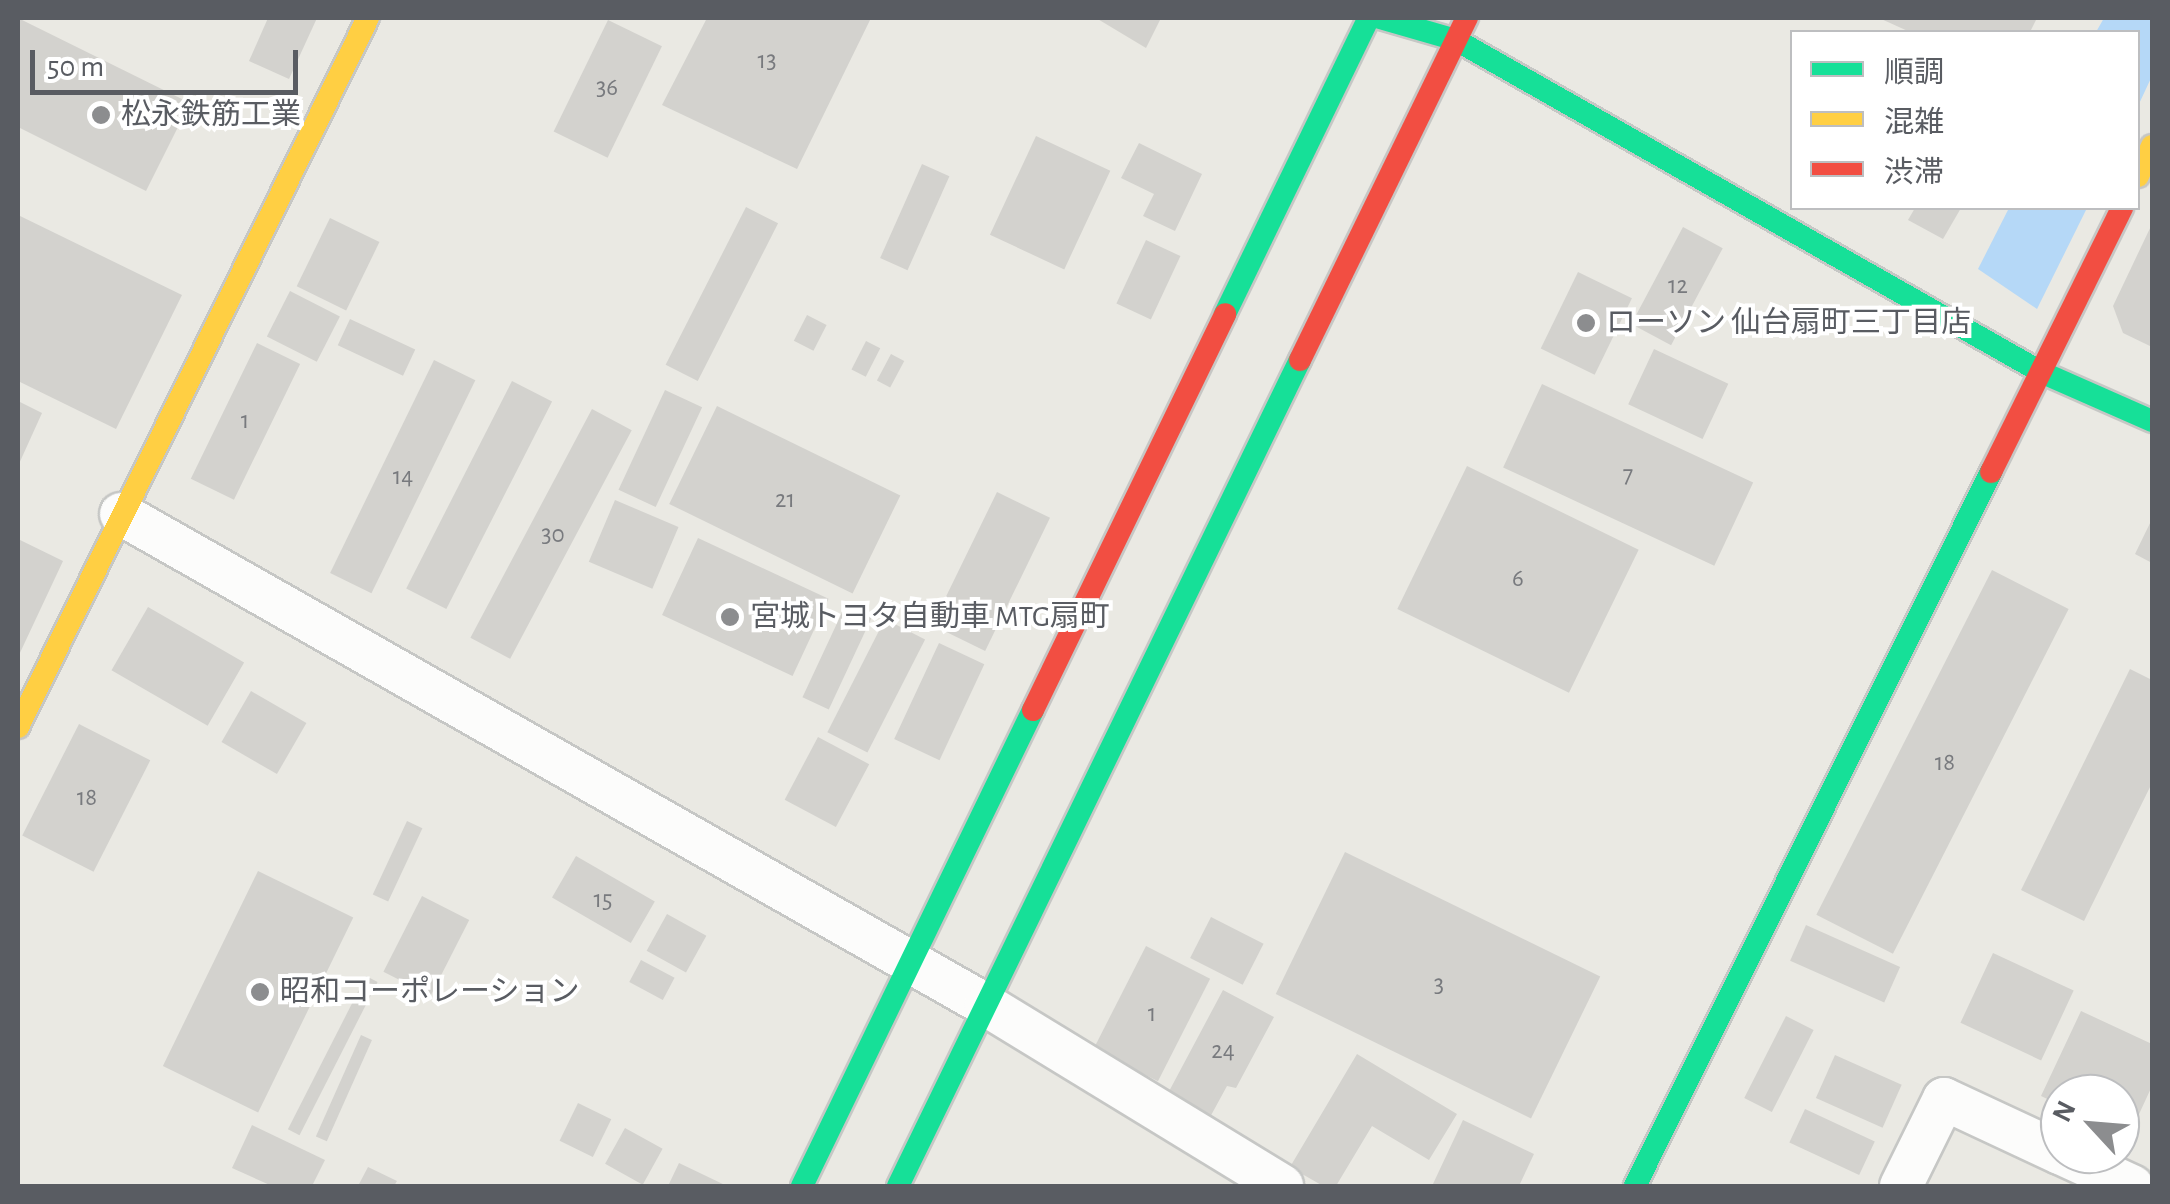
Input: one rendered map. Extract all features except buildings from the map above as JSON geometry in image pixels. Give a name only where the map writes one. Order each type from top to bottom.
[{"type":"street","points":[[18,727],[368,18]]},
{"type":"street","points":[[802,1186],[1369,18]]},
{"type":"street","points":[[1380,18],[1456,40],[2041,372],[2152,421]]},
{"type":"street","points":[[1437,18],[1456,40]]},
{"type":"street","points":[[898,1186],[1467,18]]},
{"type":"street","points":[[2140,172],[2152,146]]},
{"type":"street","points":[[1635,1186],[2121,210]]},
{"type":"street","points":[[121,514],[986,1005],[1282,1186]]},
{"type":"street","points":[[1901,1186],[1944,1099],[2040,1144]]},
{"type":"street","points":[[2105,1174],[2132,1186]]},
{"type":"water","points":[[2104,18],[2152,18],[2152,76],[2140,102],[2140,30],[2097,30]]},
{"type":"water","points":[[2008,210],[2086,210],[2037,309],[1978,269]]},
{"type":"traffic: fast","points":[[1225,314],[1369,18]]},
{"type":"traffic: fast","points":[[1380,18],[1456,40],[2041,372],[2152,421]]},
{"type":"traffic: fast","points":[[898,1186],[1300,360]]},
{"type":"traffic: fast","points":[[1635,1186],[1991,472]]},
{"type":"traffic: fast","points":[[802,1186],[1033,710]]},
{"type":"traffic: slow","points":[[18,727],[368,18]]},
{"type":"traffic: slow","points":[[2140,172],[2152,146]]},
{"type":"traffic: jam","points":[[1300,360],[1467,18]]},
{"type":"traffic: jam","points":[[1991,472],[2121,210]]},
{"type":"traffic: jam","points":[[1033,710],[1225,314]]},
{"type":"place","name":"松永鉄筋工業","points":[[101,115]]},
{"type":"place","name":"ローソン 仙台扇町三丁目店","points":[[1586,323]]},
{"type":"place","name":"宮城トヨタ自動車 MTG扇町","points":[[730,617]]},
{"type":"place","name":"昭和コーポレーション","points":[[260,992]]}]
